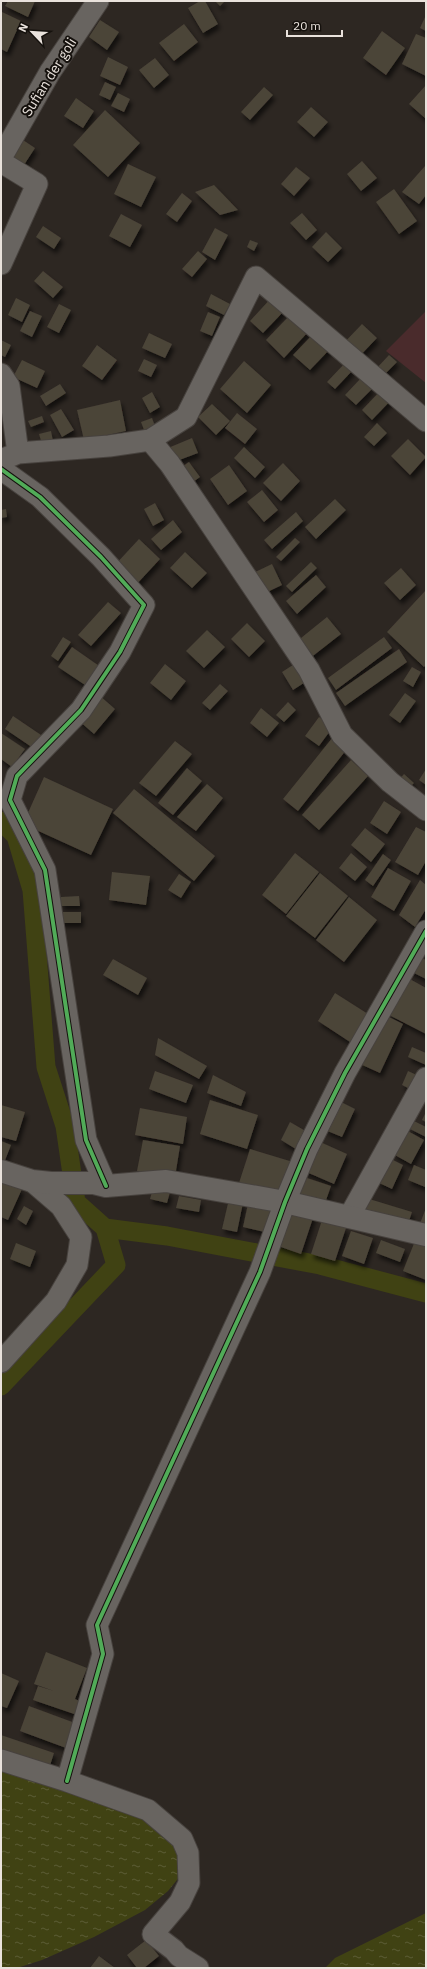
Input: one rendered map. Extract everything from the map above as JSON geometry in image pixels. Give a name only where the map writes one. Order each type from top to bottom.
[{"type":"street","name":"Sufian der goli","points":[[1,153],[5,151],[50,72],[98,1]]},
{"type":"street","points":[[1,162],[37,184],[1,264]]},
{"type":"street","points":[[1,374],[9,386],[10,456],[109,446],[150,440],[186,417],[256,277],[426,421]]},
{"type":"street","points":[[150,440],[178,476],[308,670],[342,735],[390,782],[426,810]]},
{"type":"street","points":[[1,469],[40,497],[101,557],[144,605],[120,652],[81,710],[17,776],[10,800],[45,870],[86,1140],[100,1185]]},
{"type":"street","points":[[67,1781],[103,1654],[97,1625],[260,1272],[285,1202],[307,1149],[345,1073],[426,931]]},
{"type":"street","points":[[349,1217],[426,1078]]},
{"type":"street","points":[[1,1171],[42,1182],[100,1185],[166,1181],[285,1202],[426,1235]]},
{"type":"street","points":[[1,1362],[56,1301],[77,1265],[81,1237],[61,1206],[42,1182]]},
{"type":"street","points":[[1,1760],[67,1781],[148,1810],[182,1839],[188,1853],[189,1882],[180,1902],[153,1934],[174,1950],[178,1956],[198,1968]]},
{"type":"shaded area","points":[[426,311],[426,383],[386,351]]},
{"type":"water","points":[[1,1766],[137,1812],[176,1841],[181,1875],[168,1891],[145,1910],[94,1937],[42,1960],[17,1968],[1,1968]]},
{"type":"water","points":[[426,1913],[426,1968],[325,1968],[335,1958]]},
{"type":"building","points":[[8,1],[35,1],[28,17],[5,6]]},
{"type":"building","points":[[200,1],[205,1],[218,24],[203,33],[188,8]]},
{"type":"building","points":[[215,1],[225,1],[220,6]]},
{"type":"building","points":[[2,12],[21,21],[7,52],[1,49]]},
{"type":"building","points":[[426,15],[426,31],[420,28]]},
{"type":"building","points":[[100,20],[119,32],[107,50],[89,37]]},
{"type":"building","points":[[184,24],[198,42],[174,61],[159,43]]},
{"type":"building","points":[[382,31],[405,48],[386,75],[363,58]]},
{"type":"building","points":[[416,34],[426,38],[426,76],[402,64]]},
{"type":"building","points":[[108,57],[128,67],[120,85],[100,76]]},
{"type":"building","points":[[155,58],[169,75],[154,88],[139,70]]},
{"type":"building","points":[[105,82],[116,87],[110,100],[99,95]]},
{"type":"building","points":[[426,85],[426,119],[409,104]]},
{"type":"building","points":[[264,87],[273,95],[250,120],[241,112]]},
{"type":"building","points":[[118,93],[130,99],[124,112],[111,106]]},
{"type":"building","points":[[76,98],[94,111],[83,128],[64,116]]},
{"type":"building","points":[[311,107],[328,122],[314,137],[297,122]]},
{"type":"building","points":[[105,110],[140,143],[108,177],[73,145]]},
{"type":"building","points":[[17,136],[35,148],[24,165],[5,153]]},
{"type":"building","points":[[362,161],[377,178],[361,191],[347,174]]},
{"type":"building","points":[[128,164],[156,177],[141,207],[114,194]]},
{"type":"building","points":[[425,166],[426,195],[419,204],[402,192]]},
{"type":"building","points":[[296,167],[310,178],[294,196],[281,184]]},
{"type":"building","points":[[214,185],[238,210],[220,215],[195,192]]},
{"type":"building","points":[[394,189],[417,221],[399,234],[376,202]]},
{"type":"building","points":[[182,193],[192,201],[177,222],[166,214]]},
{"type":"building","points":[[302,213],[317,230],[306,240],[290,223]]},
{"type":"building","points":[[121,214],[142,225],[130,247],[109,236]]},
{"type":"building","points":[[43,226],[61,238],[54,249],[36,237]]},
{"type":"building","points":[[215,228],[228,235],[215,260],[202,252]]},
{"type":"building","points":[[326,232],[342,248],[328,262],[312,247]]},
{"type":"building","points":[[250,240],[258,243],[254,251],[247,247]]},
{"type":"building","points":[[198,251],[207,259],[192,277],[182,269]]},
{"type":"building","points":[[43,271],[63,287],[53,298],[34,281]]},
{"type":"building","points":[[211,294],[230,304],[224,315],[206,306]]},
{"type":"building","points":[[273,296],[286,309],[263,333],[250,321]]},
{"type":"building","points":[[16,298],[30,305],[22,322],[8,315]]},
{"type":"building","points":[[59,304],[71,310],[59,333],[47,327]]},
{"type":"building","points":[[30,311],[42,316],[32,337],[20,331]]},
{"type":"building","points":[[208,312],[220,317],[212,336],[200,331]]},
{"type":"building","points":[[291,314],[309,331],[284,358],[266,340]]},
{"type":"building","points":[[362,324],[377,338],[355,361],[340,347]]},
{"type":"building","points":[[316,331],[332,347],[310,370],[293,355]]},
{"type":"building","points":[[149,333],[172,344],[165,358],[142,348]]},
{"type":"building","points":[[1,340],[11,345],[5,357],[1,355]]},
{"type":"building","points":[[97,345],[117,360],[102,380],[82,366]]},
{"type":"building","points":[[389,355],[397,362],[382,377],[375,370]]},
{"type":"building","points":[[144,359],[157,365],[151,377],[138,371]]},
{"type":"building","points":[[22,360],[45,371],[37,388],[13,377]]},
{"type":"building","points":[[244,361],[271,385],[247,413],[220,389]]},
{"type":"building","points":[[345,363],[353,370],[335,389],[327,382]]},
{"type":"building","points":[[361,378],[372,389],[356,405],[345,395]]},
{"type":"building","points":[[60,384],[66,393],[46,406],[40,396]]},
{"type":"building","points":[[386,385],[396,395],[372,420],[362,410]]},
{"type":"building","points":[[152,392],[160,407],[150,413],[142,398]]},
{"type":"building","points":[[120,400],[126,431],[84,440],[77,410]]},
{"type":"building","points":[[212,404],[230,421],[216,435],[198,417]]},
{"type":"building","points":[[61,409],[74,430],[62,437],[50,415]]},
{"type":"building","points":[[237,413],[257,429],[245,444],[225,428]]},
{"type":"building","points":[[42,416],[44,422],[31,427],[28,421]]},
{"type":"building","points":[[152,418],[155,426],[144,430],[141,422]]},
{"type":"building","points":[[377,423],[387,433],[374,446],[364,437]]},
{"type":"building","points":[[51,431],[53,441],[42,444],[39,434]]},
{"type":"building","points":[[192,438],[198,453],[174,462],[168,448]]},
{"type":"building","points":[[408,439],[426,457],[410,475],[391,456]]},
{"type":"building","points":[[244,447],[265,467],[255,478],[234,458]]},
{"type":"building","points":[[189,462],[200,477],[189,485],[179,469]]},
{"type":"building","points":[[283,463],[300,481],[281,501],[263,483]]},
{"type":"building","points":[[229,465],[247,491],[228,505],[210,479]]},
{"type":"building","points":[[262,490],[278,510],[264,522],[247,502]]},
{"type":"building","points":[[335,499],[346,510],[316,539],[305,527]]},
{"type":"building","points":[[155,503],[164,520],[153,526],[144,509]]},
{"type":"building","points":[[6,509],[7,517],[1,518],[1,510]]},
{"type":"building","points":[[296,512],[303,521],[272,549],[264,540]]},
{"type":"building","points":[[173,520],[182,532],[161,550],[151,539]]},
{"type":"building","points":[[295,538],[300,542],[281,561],[276,557]]},
{"type":"building","points":[[139,539],[160,559],[135,586],[114,566]]},
{"type":"building","points":[[185,552],[207,573],[192,588],[170,568]]},
{"type":"building","points":[[311,562],[317,568],[292,592],[286,586]]},
{"type":"building","points":[[272,564],[282,585],[261,595],[251,574]]},
{"type":"building","points":[[401,568],[416,585],[400,600],[384,583]]},
{"type":"building","points":[[316,575],[326,587],[297,614],[286,601]]},
{"type":"building","points":[[426,590],[426,665],[424,667],[387,632]]},
{"type":"building","points":[[108,602],[121,613],[91,646],[78,635]]},
{"type":"building","points":[[327,617],[341,634],[309,659],[296,642]]},
{"type":"building","points":[[247,623],[265,641],[249,657],[231,639]]},
{"type":"building","points":[[207,630],[225,647],[204,668],[186,651]]},
{"type":"building","points":[[63,637],[71,642],[58,661],[51,656]]},
{"type":"building","points":[[384,637],[392,648],[336,690],[328,678]]},
{"type":"building","points":[[72,647],[105,670],[91,689],[58,667]]},
{"type":"building","points":[[399,649],[407,662],[345,706],[336,693]]},
{"type":"building","points":[[296,663],[307,681],[293,690],[282,672]]},
{"type":"building","points":[[165,664],[186,681],[171,700],[150,683]]},
{"type":"building","points":[[412,667],[421,672],[413,687],[403,681]]},
{"type":"building","points":[[220,684],[228,691],[210,710],[202,703]]},
{"type":"building","points":[[405,693],[416,701],[400,723],[389,715]]},
{"type":"building","points":[[99,695],[115,709],[94,734],[78,720]]},
{"type":"building","points":[[288,702],[296,710],[284,722],[276,715]]},
{"type":"building","points":[[261,708],[279,723],[267,737],[250,723]]},
{"type":"building","points":[[13,716],[44,737],[36,750],[5,729]]},
{"type":"building","points":[[319,717],[333,727],[319,746],[305,736]]},
{"type":"building","points":[[1,733],[25,749],[12,767],[1,759]]},
{"type":"building","points":[[333,737],[347,749],[298,811],[283,799]]},
{"type":"building","points":[[175,741],[192,754],[156,796],[139,783]]},
{"type":"building","points":[[351,760],[368,776],[319,830],[302,815]]},
{"type":"building","points":[[187,768],[202,781],[173,815],[158,803]]},
{"type":"building","points":[[426,769],[426,785],[419,780]]},
{"type":"building","points":[[404,774],[414,783],[407,790],[398,781]]},
{"type":"building","points":[[44,777],[113,809],[91,855],[23,824]]},
{"type":"building","points":[[207,784],[223,798],[196,831],[177,817]]},
{"type":"building","points":[[134,789],[215,856],[194,881],[113,813]]},
{"type":"building","points":[[384,801],[401,812],[387,834],[370,823]]},
{"type":"building","points":[[416,827],[426,832],[426,861],[418,875],[395,862]]},
{"type":"building","points":[[365,828],[385,844],[371,862],[351,845]]},
{"type":"building","points":[[295,853],[319,872],[286,914],[262,895]]},
{"type":"building","points":[[351,853],[367,867],[355,881],[339,868]]},
{"type":"building","points":[[383,854],[391,860],[373,886],[365,880]]},
{"type":"building","points":[[388,868],[411,881],[394,911],[371,897]]},
{"type":"building","points":[[112,872],[150,876],[146,905],[109,900]]},
{"type":"building","points":[[320,873],[348,896],[315,938],[286,916]]},
{"type":"building","points":[[179,874],[191,882],[181,898],[168,890]]},
{"type":"building","points":[[420,880],[426,885],[426,909],[415,927],[399,915]]},
{"type":"building","points":[[79,896],[80,906],[61,906],[61,897]]},
{"type":"building","points":[[349,897],[377,920],[344,962],[316,940]]},
{"type":"building","points":[[61,912],[81,912],[81,923],[60,923]]},
{"type":"building","points":[[415,955],[426,960],[426,979],[408,970]]},
{"type":"building","points":[[113,959],[147,978],[138,995],[103,975]]},
{"type":"building","points":[[408,978],[426,988],[426,1034],[389,1015]]},
{"type":"building","points":[[335,993],[368,1014],[350,1042],[318,1021]]},
{"type":"building","points":[[383,1014],[403,1024],[380,1073],[360,1064]]},
{"type":"building","points":[[158,1038],[207,1066],[199,1079],[155,1055]]},
{"type":"building","points":[[412,1047],[426,1053],[426,1065],[408,1057]]},
{"type":"building","points":[[155,1071],[193,1085],[186,1103],[149,1089]]},
{"type":"building","points":[[408,1071],[421,1077],[414,1091],[402,1085]]},
{"type":"building","points":[[213,1075],[246,1092],[241,1106],[207,1093]]},
{"type":"building","points":[[210,1100],[258,1115],[247,1149],[200,1134]]},
{"type":"building","points":[[339,1101],[355,1109],[342,1137],[325,1130]]},
{"type":"building","points":[[1,1105],[25,1112],[16,1141],[1,1137]]},
{"type":"building","points":[[140,1108],[187,1117],[183,1144],[135,1135]]},
{"type":"building","points":[[426,1112],[426,1122],[422,1120]]},
{"type":"building","points":[[414,1121],[426,1127],[426,1137],[410,1129]]},
{"type":"building","points":[[290,1122],[309,1133],[299,1151],[281,1140]]},
{"type":"building","points":[[406,1130],[424,1140],[411,1164],[393,1154]]},
{"type":"building","points":[[143,1140],[180,1146],[175,1177],[137,1171]]},
{"type":"building","points":[[1,1141],[11,1145],[2,1168],[1,1168]]},
{"type":"building","points":[[318,1141],[347,1154],[334,1184],[304,1171]]},
{"type":"building","points":[[250,1149],[293,1162],[281,1199],[238,1186]]},
{"type":"building","points":[[389,1158],[403,1165],[392,1189],[377,1182]]},
{"type":"building","points":[[414,1165],[426,1170],[425,1187],[408,1180]]},
{"type":"building","points":[[301,1176],[331,1186],[323,1209],[294,1198]]},
{"type":"building","points":[[1,1180],[22,1189],[8,1220],[1,1217]]},
{"type":"building","points":[[153,1188],[170,1192],[167,1203],[150,1199]]},
{"type":"building","points":[[179,1196],[201,1200],[199,1212],[176,1208]]},
{"type":"building","points":[[366,1198],[412,1212],[407,1227],[361,1214]]},
{"type":"building","points":[[229,1199],[243,1203],[237,1232],[222,1229]]},
{"type":"building","points":[[248,1204],[274,1209],[269,1233],[243,1227]]},
{"type":"building","points":[[24,1206],[33,1211],[26,1225],[17,1219]]},
{"type":"building","points":[[288,1206],[314,1215],[301,1254],[275,1245]]},
{"type":"building","points":[[426,1208],[426,1229],[419,1226]]},
{"type":"building","points":[[322,1220],[346,1228],[335,1261],[311,1254]]},
{"type":"building","points":[[351,1231],[373,1238],[364,1264],[342,1256]]},
{"type":"building","points":[[381,1240],[405,1249],[400,1262],[376,1253]]},
{"type":"building","points":[[415,1241],[426,1245],[426,1280],[403,1271]]},
{"type":"building","points":[[16,1243],[36,1251],[30,1267],[10,1259]]},
{"type":"building","points":[[46,1652],[87,1668],[75,1699],[82,1702],[77,1715],[33,1700],[38,1686],[54,1691],[34,1684]]},
{"type":"building","points":[[1,1673],[19,1681],[7,1708],[1,1706]]},
{"type":"building","points":[[29,1706],[75,1723],[66,1748],[20,1731]]},
{"type":"building","points":[[1,1735],[54,1753],[48,1772],[1,1756]]},
{"type":"building","points":[[146,1940],[159,1956],[144,1968],[137,1968],[127,1955]]},
{"type":"building","points":[[99,1956],[115,1968],[90,1968]]},
{"type":"waterway","points":[[1,821],[16,836],[32,890],[46,1067],[65,1126],[76,1202],[105,1228],[116,1265],[1,1386]]},
{"type":"waterway","points":[[105,1228],[167,1236],[320,1265],[426,1293]]},
{"type":"cycle path","points":[[1,469],[40,497],[101,557],[144,605],[120,652],[81,710],[17,776],[10,800],[45,870],[86,1140],[106,1186]]},
{"type":"cycle path","points":[[67,1781],[103,1654],[97,1625],[260,1272],[285,1202],[307,1149],[345,1073],[426,931]]}]
